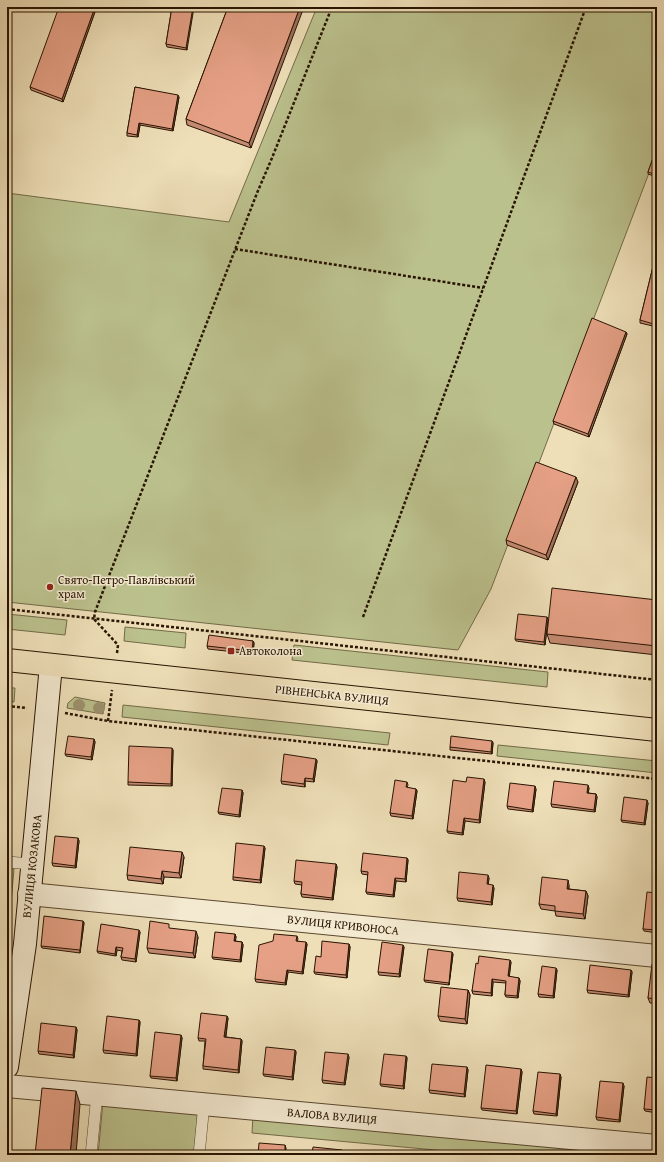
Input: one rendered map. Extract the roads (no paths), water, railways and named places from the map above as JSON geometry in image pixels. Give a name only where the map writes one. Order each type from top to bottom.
[{"type":"main road","name":"РІВНЕНСЬКА ВУЛИЦЯ","points":[[7,660],[657,730]]},
{"type":"street","name":"ВУЛИЦЯ КОЗАКОВА","points":[[7,1067],[25,944],[52,665]]},
{"type":"street","name":"ВУЛИЦЯ КРИВОНОСА","points":[[30,894],[657,956]]},
{"type":"street","name":"ВАЛОВА ВУЛИЦЯ","points":[[7,1086],[657,1146]]},
{"type":"lane","points":[[7,862],[32,864]]},
{"type":"lane","points":[[92,1155],[97,1094]]},
{"type":"lane","points":[[200,1155],[204,1104]]},
{"type":"place","name":"Свято-Петро-Павлівський храм","points":[[50,587]]},
{"type":"place","name":"Автоколона","points":[[231,651]]}]
